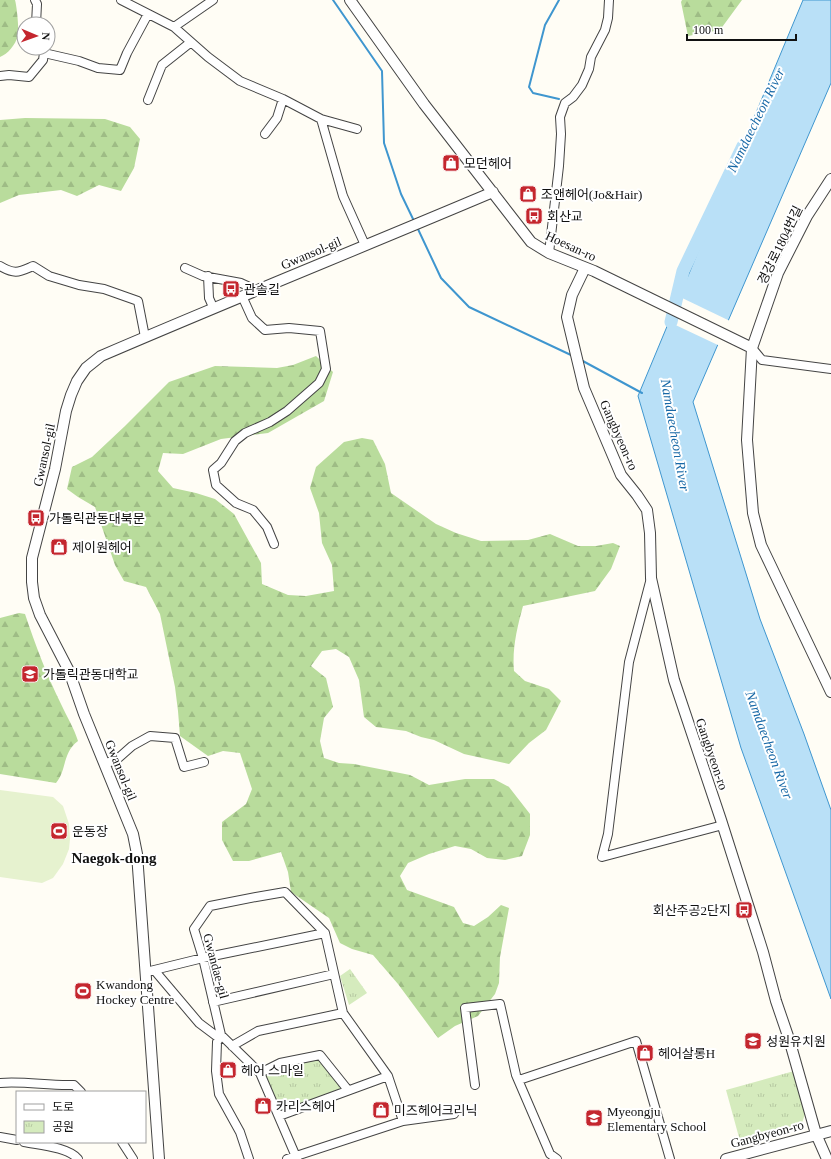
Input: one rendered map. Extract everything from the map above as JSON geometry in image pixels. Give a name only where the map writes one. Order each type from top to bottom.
[{"type":"street","points":[[34,0],[37,4],[36,16]]},
{"type":"street","points":[[121,0],[174,27],[240,81],[283,100],[320,119],[357,129]]},
{"type":"street","points":[[174,27],[213,0]]},
{"type":"street","points":[[550,253],[559,166],[561,134],[560,117],[565,103],[573,97],[582,85],[589,69],[591,57],[605,30],[608,18],[609,0]]},
{"type":"street","name":"Hoesan-ro","points":[[355,2],[424,104],[531,242],[550,253],[590,269],[742,342],[752,348],[762,360],[831,370]]},
{"type":"street","points":[[56,55],[98,68],[120,70],[127,53],[148,14]]},
{"type":"street","points":[[148,100],[162,65],[191,42]]},
{"type":"street","points":[[0,76],[10,75],[29,77],[43,60],[43,56]]},
{"type":"street","points":[[265,134],[277,118],[283,100]]},
{"type":"street","points":[[320,119],[343,196],[365,245]]},
{"type":"street","name":"경강로1804번길","points":[[831,179],[807,216],[778,273],[752,348],[747,440],[753,513],[757,533],[761,545],[831,692]]},
{"type":"street","name":"Gwansol-gil","points":[[159,1159],[151,972],[137,854],[133,834],[104,764],[69,671],[48,632],[34,598],[32,582],[32,558],[55,469],[66,411],[71,394],[77,380],[86,368],[101,356],[493,192]]},
{"type":"street","points":[[0,266],[6,270],[18,273],[33,266],[49,276],[79,285],[104,290],[138,301],[145,337]]},
{"type":"street","points":[[185,268],[203,276],[241,283],[256,290]]},
{"type":"street","name":"Gangbyeon-ro","points":[[590,269],[572,295],[567,317],[584,388],[621,475],[647,510],[650,533],[651,578],[674,680],[723,825],[763,952],[776,1001],[789,1039],[816,1134],[827,1159]]},
{"type":"street","points":[[208,276],[209,298],[213,308]]},
{"type":"street","points":[[242,296],[252,318],[265,330],[289,328],[320,331],[326,368],[318,383],[287,411],[270,422],[245,433],[235,441],[221,462],[213,470],[216,486],[236,503],[253,510],[267,528],[274,544]]},
{"type":"street","points":[[651,578],[629,662],[608,834],[602,857],[723,825]]},
{"type":"street","points":[[104,764],[115,761],[132,746],[150,736],[175,738],[184,767],[204,762]]},
{"type":"street","name":"Gwandae-gil","points":[[220,1037],[203,958],[194,929],[210,906],[256,896],[285,892],[325,933]]},
{"type":"street","points":[[297,1158],[260,1073],[232,1046],[199,1023],[151,972],[203,958],[325,933],[343,1013],[388,1076],[403,1121]]},
{"type":"street","points":[[213,1002],[334,974]]},
{"type":"street","points":[[475,1085],[465,1008],[500,1004],[519,1080],[550,1154],[557,1159]]},
{"type":"street","points":[[232,1046],[258,1032],[343,1013]]},
{"type":"street","points":[[220,1037],[217,1042],[216,1071],[220,1094],[240,1132],[249,1159]]},
{"type":"street","points":[[519,1080],[636,1041],[670,1159]]},
{"type":"street","points":[[260,1073],[280,1063],[320,1055],[348,1090]]},
{"type":"street","points":[[279,1116],[388,1076]]},
{"type":"street","points":[[0,1083],[21,1082],[74,1085],[80,1091]]},
{"type":"street","points":[[287,1159],[297,1158],[403,1121],[454,1114]]},
{"type":"street","name":"Gangbyeon-ro","points":[[726,1159],[830,1131]]},
{"type":"street","points":[[0,1137],[16,1140]]},
{"type":"street","points":[[29,1143],[67,1151],[75,1155],[78,1159]]},
{"type":"street","points":[[123,1143],[133,1159]]},
{"type":"green space","points":[[0,0],[15,0],[18,16],[16,16],[16,41],[6,54],[0,57]]},
{"type":"green space","points":[[682,0],[742,0],[720,30],[688,36],[681,2]]},
{"type":"green space","points":[[25,118],[105,119],[130,127],[140,139],[134,168],[121,191],[99,185],[77,196],[61,190],[19,195],[0,203],[0,120]]},
{"type":"green space","points":[[316,356],[333,372],[324,401],[268,433],[221,439],[183,454],[163,453],[158,471],[173,488],[215,499],[234,514],[261,563],[262,584],[288,595],[306,596],[334,591],[332,565],[322,543],[319,513],[310,488],[316,467],[344,442],[362,438],[373,440],[385,464],[391,493],[436,524],[456,533],[481,541],[528,540],[550,534],[578,546],[596,546],[613,543],[620,546],[611,569],[595,591],[523,606],[516,638],[514,671],[525,681],[549,689],[561,701],[546,730],[529,743],[509,764],[464,754],[434,740],[406,731],[376,727],[364,717],[359,680],[349,657],[336,649],[322,651],[311,666],[326,678],[333,707],[324,718],[320,741],[324,758],[339,763],[354,764],[410,775],[429,785],[465,779],[494,779],[509,787],[530,814],[530,835],[522,856],[505,860],[487,858],[471,849],[455,846],[429,854],[408,863],[400,876],[407,890],[454,907],[463,923],[474,926],[488,917],[501,905],[509,908],[500,957],[499,983],[495,994],[478,1016],[455,1026],[438,1038],[398,984],[373,955],[352,949],[340,943],[329,918],[291,892],[288,872],[281,852],[249,861],[233,861],[222,840],[222,822],[246,804],[252,789],[240,753],[223,751],[208,756],[180,736],[175,687],[160,614],[146,587],[124,581],[115,565],[95,507],[67,489],[72,467],[92,457],[169,382],[215,366],[277,368],[293,365]]},
{"type":"green space","points":[[19,613],[25,614],[46,671],[78,741],[69,751],[62,773],[56,783],[0,774],[0,618]]},
{"type":"green space","points":[[0,790],[53,797],[63,806],[69,824],[69,849],[63,864],[53,878],[42,883],[0,877]]},
{"type":"green space","points":[[350,969],[367,993],[349,1005],[340,976]]},
{"type":"green space","points":[[320,1055],[348,1090],[279,1116],[260,1073]]},
{"type":"green space","points":[[794,1071],[806,1111],[801,1126],[740,1141],[726,1090]]},
{"type":"water","points":[[803,0],[831,0],[831,83],[693,402],[760,619],[831,810],[831,999],[741,748],[638,396]]},
{"type":"pier","points":[[678,296],[730,321],[720,346],[667,321]]},
{"type":"waterway","points":[[333,0],[382,71],[384,143],[401,194],[414,221]]},
{"type":"waterway","points":[[559,0],[545,25],[529,87],[533,93],[559,99]]},
{"type":"waterway","name":"Namdaecheon River","points":[[671,322],[683,271],[743,146]]},
{"type":"waterway","points":[[417,227],[441,278],[469,307],[573,356]]},
{"type":"waterway","points":[[581,360],[642,393]]},
{"type":"place","name":"모던헤어","points":[[451,163]]},
{"type":"place","name":"조앤헤어(Jo&Hair)","points":[[528,194]]},
{"type":"place","name":"회산교","points":[[534,216]]},
{"type":"place","name":"관솔길","points":[[231,289]]},
{"type":"place","name":"가톨릭관동대북문","points":[[36,518]]},
{"type":"place","name":"제이원헤어","points":[[59,547]]},
{"type":"place","name":"가톨릭관동대학교","points":[[30,674]]},
{"type":"place","name":"운동장","points":[[59,831]]},
{"type":"place","name":"회산주공2단지","points":[[744,910]]},
{"type":"place","name":"Kwandong Hockey Centre","points":[[83,991]]},
{"type":"place","name":"성원유치원","points":[[753,1041]]},
{"type":"place","name":"헤어살롱H","points":[[645,1053]]},
{"type":"place","name":"헤어 스마일","points":[[228,1070]]},
{"type":"place","name":"카리스헤어","points":[[263,1106]]},
{"type":"place","name":"미즈헤어크리닉","points":[[381,1110]]},
{"type":"place","name":"Myeongju Elementary School","points":[[594,1118]]},
{"type":"district","name":"Naegok-dong","points":[[114,858]]}]
